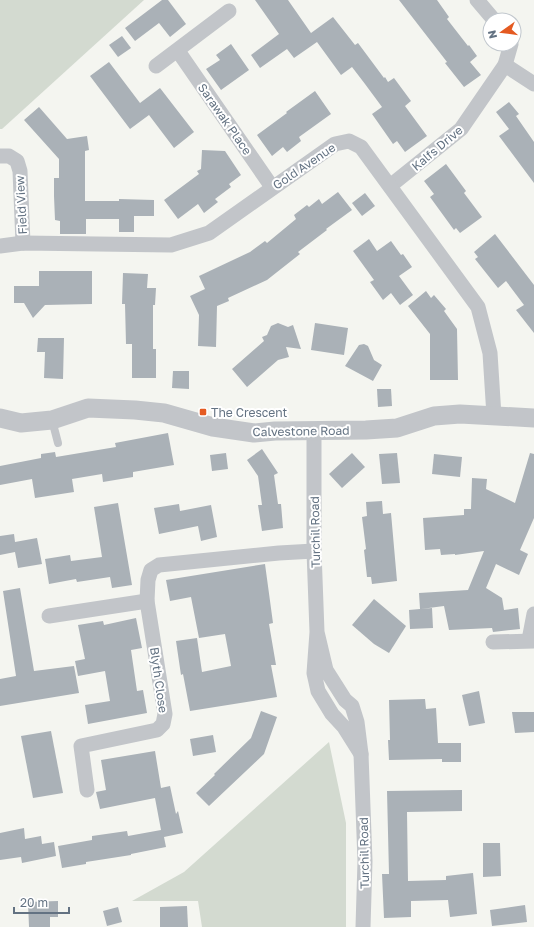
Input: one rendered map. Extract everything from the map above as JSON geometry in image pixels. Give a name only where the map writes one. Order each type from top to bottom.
[{"type":"street","points":[[476,0],[487,12]]},
{"type":"street","points":[[156,66],[178,51],[229,11]]},
{"type":"street","name":"Sarawak Place","points":[[178,51],[272,187]]},
{"type":"street","name":"Kalfs Drive","points":[[390,186],[461,129],[505,65],[509,52]]},
{"type":"street","points":[[505,65],[534,84]]},
{"type":"street","name":"Gold Avenue","points":[[0,246],[23,243],[171,245],[209,233],[272,187],[335,144],[349,141],[361,147],[478,307],[490,353],[494,416]]},
{"type":"street","name":"Field View","points":[[0,156],[9,156],[17,161],[20,171],[23,243]]},
{"type":"street","name":"Calvestone Road","points":[[0,418],[21,423],[52,420],[88,408],[135,410],[164,413],[213,427],[254,433],[275,431],[366,430],[397,428],[434,416],[460,414],[534,418]]},
{"type":"street","name":"Turchil Road","points":[[314,431],[314,551],[317,632],[314,673],[318,691],[332,714],[344,728],[361,754]]},
{"type":"street","name":"Blyth Close","points":[[87,790],[81,746],[157,730],[162,724],[166,714],[147,601],[148,580],[151,570],[159,565],[279,552],[314,551]]},
{"type":"street","points":[[49,616],[147,601]]},
{"type":"street","points":[[493,642],[531,641],[534,614]]},
{"type":"street","name":"Turchil Road","points":[[317,632],[326,670],[345,700],[352,706],[357,722],[361,754],[365,861],[364,927]]},
{"type":"lane","points":[[52,420],[58,443]]},
{"type":"shaded area","points":[[0,0],[144,0],[2,129],[0,129]]},
{"type":"shaded area","points":[[329,742],[346,823],[346,927],[202,927],[198,901],[132,901],[184,872]]},
{"type":"building","points":[[162,0],[168,0],[186,24],[170,37],[159,23],[135,41],[125,28]]},
{"type":"building","points":[[255,0],[288,0],[311,33],[333,17],[355,45],[358,43],[388,82],[394,78],[411,101],[405,106],[427,136],[405,152],[397,141],[393,144],[372,114],[382,107],[365,84],[352,67],[341,75],[317,42],[294,58],[287,49],[260,68],[251,55],[279,34]]},
{"type":"building","points":[[399,0],[437,0],[449,17],[447,19],[477,56],[470,62],[481,75],[464,87],[445,63],[447,62]]},
{"type":"building","points":[[122,36],[131,48],[118,57],[109,45]]},
{"type":"building","points":[[231,44],[249,70],[221,90],[206,69],[220,60],[216,55]]},
{"type":"building","points":[[109,62],[140,103],[160,88],[194,132],[174,148],[149,115],[130,129],[90,76]]},
{"type":"building","points":[[315,91],[331,114],[299,137],[301,141],[287,152],[283,147],[272,156],[257,135]]},
{"type":"building","points":[[509,102],[519,114],[516,116],[534,142],[534,183],[499,136],[509,129],[496,112]]},
{"type":"building","points":[[39,107],[67,139],[87,136],[89,150],[85,151],[85,201],[119,201],[119,199],[154,200],[154,216],[134,216],[134,232],[119,232],[119,219],[86,219],[86,234],[60,234],[60,221],[55,220],[54,196],[54,178],[59,178],[59,159],[24,120]]},
{"type":"building","points":[[202,150],[225,151],[241,175],[229,184],[231,187],[215,199],[218,202],[204,213],[198,204],[178,219],[164,200],[199,174],[197,171],[201,169]]},
{"type":"building","points":[[446,164],[466,191],[464,193],[482,217],[460,233],[456,228],[454,230],[430,197],[434,194],[424,181]]},
{"type":"building","points":[[338,192],[352,210],[298,252],[300,254],[267,280],[228,298],[229,301],[217,306],[216,347],[198,346],[199,315],[190,296],[205,289],[199,276],[250,252],[265,241],[267,243],[296,219],[294,215],[307,205],[309,207],[319,199],[322,204]]},
{"type":"building","points":[[365,193],[375,206],[362,216],[352,203]]},
{"type":"building","points":[[495,234],[534,285],[534,333],[516,310],[524,305],[506,281],[498,288],[475,259],[478,257],[474,252]]},
{"type":"building","points":[[369,239],[377,251],[391,241],[412,267],[399,276],[413,295],[400,305],[391,293],[383,300],[370,282],[374,280],[353,251]]},
{"type":"building","points":[[39,271],[92,271],[92,304],[45,305],[33,318],[24,303],[14,303],[14,286],[39,286]]},
{"type":"building","points":[[123,273],[148,274],[147,288],[156,288],[155,305],[153,305],[153,349],[156,349],[156,378],[132,378],[132,344],[126,344],[125,304],[122,304]]},
{"type":"building","points":[[426,291],[431,298],[434,295],[446,309],[444,311],[457,329],[458,380],[430,380],[430,334],[408,306]]},
{"type":"building","points":[[278,323],[288,327],[293,325],[301,349],[286,347],[289,357],[278,360],[247,387],[232,369],[264,341],[262,337],[267,335],[271,326]]},
{"type":"building","points":[[315,323],[348,328],[344,355],[311,350]]},
{"type":"building","points":[[38,338],[64,338],[63,379],[44,378],[45,352],[37,352]]},
{"type":"building","points":[[364,344],[368,346],[374,360],[382,365],[373,381],[345,366],[359,345]]},
{"type":"building","points":[[173,371],[189,371],[189,389],[172,388]]},
{"type":"building","points":[[377,389],[391,389],[392,406],[378,407]]},
{"type":"building","points":[[168,433],[174,465],[133,472],[133,477],[103,482],[102,474],[72,479],[74,492],[35,498],[32,479],[0,485],[0,466],[41,458],[41,454],[55,452],[56,457],[116,447],[115,443]]},
{"type":"building","points":[[262,449],[278,473],[274,475],[278,504],[281,504],[283,528],[262,531],[258,505],[262,505],[258,476],[247,460]]},
{"type":"building","points":[[226,453],[228,469],[212,471],[210,455]]},
{"type":"building","points":[[352,453],[365,467],[342,488],[329,474]]},
{"type":"building","points":[[397,453],[400,483],[382,484],[379,454]]},
{"type":"building","points":[[530,453],[534,454],[534,518],[520,550],[528,554],[519,575],[496,564],[486,588],[502,598],[504,610],[518,608],[520,629],[493,632],[492,628],[449,630],[444,606],[421,609],[432,608],[433,628],[410,629],[409,610],[420,609],[419,593],[468,590],[484,551],[455,555],[441,555],[440,549],[425,550],[423,518],[464,515],[464,509],[471,509],[472,478],[487,479],[486,489],[515,503]]},
{"type":"building","points":[[434,454],[462,457],[460,477],[432,474]]},
{"type":"building","points":[[382,501],[383,514],[391,513],[397,581],[372,584],[371,577],[367,577],[364,550],[366,549],[362,517],[367,516],[366,502]]},
{"type":"building","points":[[118,503],[132,585],[112,588],[110,577],[77,582],[76,579],[49,584],[45,559],[70,555],[71,561],[102,557],[94,507]]},
{"type":"building","points":[[179,504],[180,511],[211,505],[217,537],[201,541],[198,526],[159,534],[154,508]]},
{"type":"building","points":[[14,534],[15,542],[37,538],[42,564],[18,568],[15,552],[0,555],[0,536]]},
{"type":"building","points":[[265,564],[273,623],[269,624],[276,665],[271,665],[277,697],[190,711],[183,674],[181,675],[176,641],[197,638],[202,672],[231,666],[225,634],[199,638],[191,597],[170,601],[166,580]]},
{"type":"building","points":[[20,588],[34,671],[74,666],[79,693],[0,706],[0,679],[16,676],[3,591]]},
{"type":"building","points":[[374,599],[406,626],[389,653],[374,644],[352,625]]},
{"type":"building","points":[[136,618],[142,648],[131,650],[137,691],[143,690],[147,713],[88,724],[85,705],[110,701],[105,671],[78,676],[75,661],[85,659],[78,625],[103,621],[104,625]]},
{"type":"building","points":[[479,691],[485,723],[469,726],[462,695]]},
{"type":"building","points":[[425,699],[426,709],[436,708],[438,743],[461,743],[461,762],[442,762],[442,759],[389,760],[389,700]]},
{"type":"building","points":[[261,711],[277,717],[264,754],[209,806],[196,793],[251,738]]},
{"type":"building","points":[[512,712],[534,712],[534,732],[515,733]]},
{"type":"building","points":[[51,731],[63,793],[33,798],[21,736]]},
{"type":"building","points":[[213,735],[216,752],[193,756],[190,739]]},
{"type":"building","points":[[155,751],[161,788],[170,786],[176,814],[178,811],[183,833],[164,837],[166,847],[62,868],[58,846],[92,840],[92,836],[127,831],[128,836],[161,830],[155,798],[100,809],[96,792],[106,790],[101,760]]},
{"type":"building","points":[[462,790],[462,811],[407,812],[408,881],[446,880],[446,876],[473,873],[477,914],[450,917],[448,900],[411,901],[411,917],[384,918],[382,874],[389,874],[387,791]]},
{"type":"building","points":[[24,828],[25,839],[41,836],[42,844],[54,842],[56,856],[22,863],[21,857],[0,860],[0,833]]},
{"type":"building","points":[[483,843],[500,843],[501,876],[483,877]]},
{"type":"building","points":[[58,901],[58,917],[50,917],[50,927],[29,927],[28,902]]},
{"type":"building","points":[[525,905],[527,922],[492,926],[490,910]]},
{"type":"building","points":[[187,906],[188,927],[160,927],[160,907]]},
{"type":"building","points":[[118,907],[122,922],[107,926],[103,911]]},
{"type":"place","name":"The Crescent","points":[[203,412]]}]
